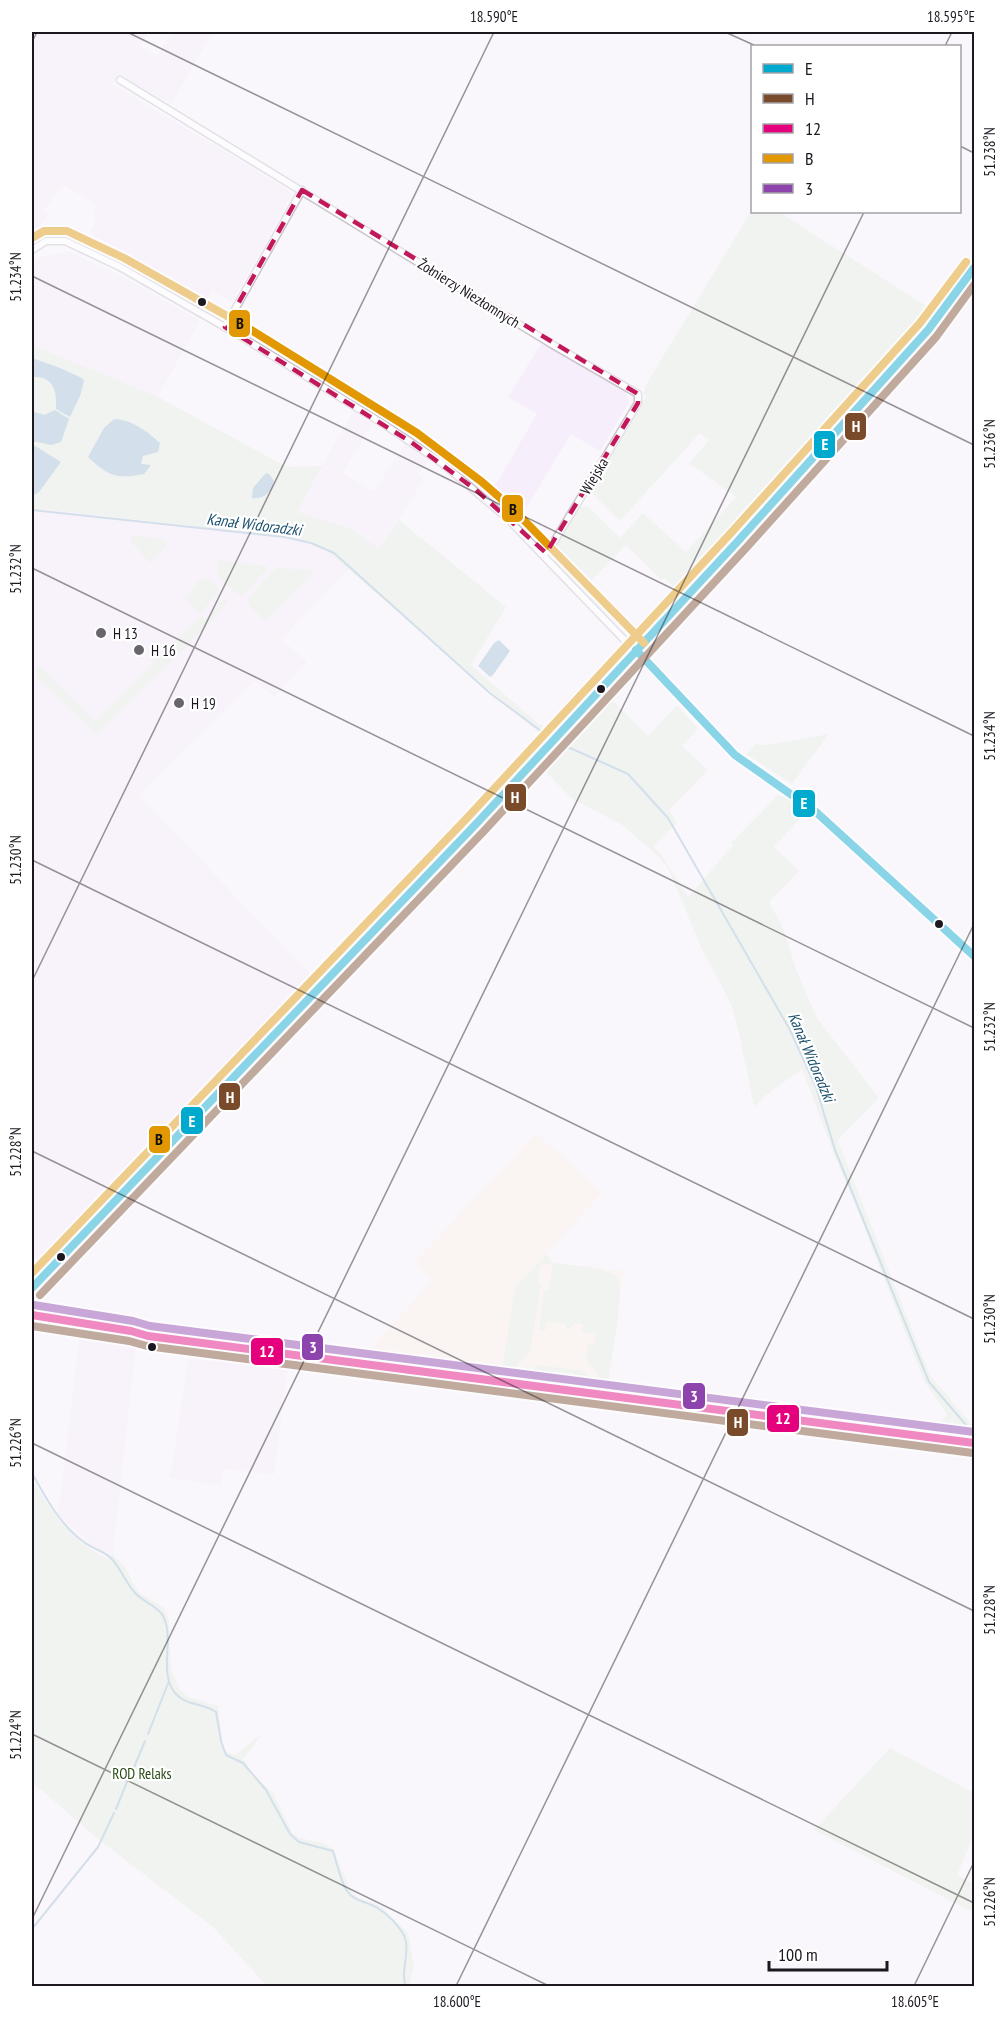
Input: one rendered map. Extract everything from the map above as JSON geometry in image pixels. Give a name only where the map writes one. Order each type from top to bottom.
[{"type":"street","name":"Żołnierzy Niezłomnych","points":[[120,80],[553,345],[638,394]]},
{"type":"street","points":[[225,327],[302,190]]},
{"type":"street","points":[[32,250],[41,243],[51,240],[65,242],[137,275],[382,423],[442,463],[484,497],[544,555],[735,755],[816,812],[975,956]]},
{"type":"street","points":[[32,1288],[468,833],[746,532],[928,330],[975,268]]},
{"type":"street","name":"Wiejska","points":[[544,555],[638,403],[638,394]]},
{"type":"street","points":[[32,1315],[148,1336]]},
{"type":"street","points":[[32,1323],[975,1443]]},
{"type":"highlighted area","points":[[302,190],[638,394],[638,403],[546,553],[476,490],[411,442],[225,327]]},
{"type":"shaded area","points":[[32,32],[148,32],[140,46],[157,56],[172,32],[212,32],[172,104],[118,75],[112,84],[256,170],[288,190],[292,195],[232,302],[212,291],[202,307],[125,263],[126,259],[91,239],[94,235],[90,232],[96,222],[92,214],[97,205],[63,185],[44,210],[49,214],[32,237]]},
{"type":"shaded area","points":[[68,251],[126,278],[200,321],[158,397],[32,345],[32,267],[38,258]]},
{"type":"shaded area","points":[[543,341],[625,390],[629,402],[600,451],[571,434],[520,518],[492,491],[537,414],[508,397]]},
{"type":"shaded area","points":[[353,411],[372,424],[343,473],[374,491],[405,444],[429,460],[418,474],[424,480],[379,550],[351,529],[296,512]]},
{"type":"shaded area","points":[[44,509],[296,538],[327,551],[349,569],[282,639],[307,662],[274,697],[255,681],[139,795],[313,977],[155,1138],[32,1272],[32,511]]},
{"type":"shaded area","points":[[536,1133],[602,1192],[547,1254],[553,1263],[623,1271],[608,1384],[367,1352],[432,1281],[414,1263]]},
{"type":"shaded area","points":[[79,1340],[136,1346],[113,1555],[93,1547],[58,1514]]},
{"type":"shaded area","points":[[189,1354],[288,1367],[274,1475],[224,1469],[221,1486],[170,1478]]},
{"type":"green space","points":[[751,212],[781,213],[934,311],[679,592],[664,578],[661,580],[626,545],[586,586],[590,591],[586,593],[562,571],[553,557],[555,546],[580,506],[589,507],[620,538],[643,513],[686,552],[736,497],[689,463],[709,440],[700,433],[620,521],[589,490],[646,396],[643,393]]},
{"type":"green space","points":[[56,224],[82,237],[80,242],[52,233],[51,227]]},
{"type":"green space","points":[[32,345],[158,397],[287,467],[322,466],[297,512],[352,529],[379,549],[399,520],[506,607],[471,665],[540,725],[554,729],[545,738],[327,551],[297,538],[44,509],[32,511]]},
{"type":"green space","points":[[133,535],[162,539],[167,542],[167,546],[150,563],[130,541]]},
{"type":"green space","points":[[219,560],[268,568],[243,596],[220,578],[217,570]]},
{"type":"green space","points":[[278,568],[313,570],[312,575],[265,621],[249,605],[248,599],[271,572]]},
{"type":"green space","points":[[205,579],[214,582],[220,592],[200,613],[185,598],[199,581]]},
{"type":"green space","points":[[593,593],[635,639],[660,614],[662,618],[640,641],[634,641],[591,599]]},
{"type":"green space","points":[[224,598],[227,602],[213,620],[97,734],[37,678],[36,669],[39,666],[95,721],[202,615],[205,619]]},
{"type":"green space","points":[[607,695],[648,736],[677,705],[698,729],[682,746],[708,770],[669,810],[677,823],[654,846],[688,897],[733,845],[731,843],[778,795],[788,799],[805,813],[774,847],[799,871],[769,902],[783,928],[797,972],[817,1018],[879,1098],[838,1141],[930,1375],[974,1427],[974,1433],[938,1426],[947,1415],[924,1381],[802,1069],[766,1095],[754,1107],[731,1004],[701,947],[668,868],[658,856],[622,825],[571,798],[543,769],[207,1120],[207,1115],[539,761],[543,768]]},
{"type":"green space","points":[[829,734],[792,784],[746,754],[756,744],[766,745]]},
{"type":"green space","points":[[547,1254],[552,1264],[540,1265],[537,1283],[541,1284],[530,1352],[512,1371],[502,1370],[515,1287]]},
{"type":"green space","points":[[553,1263],[596,1269],[617,1277],[620,1296],[619,1311],[608,1384],[604,1384],[586,1359],[588,1344],[594,1345],[596,1334],[582,1332],[583,1324],[575,1323],[574,1326],[570,1326],[570,1330],[566,1329],[566,1324],[547,1321],[545,1331],[539,1330],[544,1290],[549,1290]]},
{"type":"green space","points":[[108,1314],[209,1331],[360,1351],[356,1357],[145,1330],[106,1321]]},
{"type":"green space","points":[[537,1365],[584,1371],[592,1385],[528,1377]]},
{"type":"green space","name":"ROD Relaks","points":[[32,1479],[55,1514],[72,1534],[106,1558],[113,1555],[125,1567],[138,1592],[164,1608],[169,1620],[171,1670],[180,1690],[188,1697],[218,1706],[223,1750],[235,1755],[264,1732],[243,1759],[252,1773],[273,1793],[292,1832],[300,1838],[323,1843],[333,1849],[351,1891],[359,1898],[377,1904],[408,1933],[414,1966],[409,1986],[265,1986],[213,1927],[103,1843],[32,1782]]},
{"type":"green space","points":[[890,1748],[974,1793],[974,1835],[957,1875],[974,1884],[974,1913],[814,1830]]},
{"type":"water","points":[[32,358],[60,368],[84,381],[70,417],[56,409],[55,391],[50,382],[39,377],[32,377]]},
{"type":"water","points":[[55,410],[69,419],[61,442],[51,445],[32,441],[32,411],[44,415]]},
{"type":"water","points":[[114,419],[133,424],[160,443],[158,452],[143,456],[141,464],[151,465],[144,474],[114,475],[102,469],[88,457],[104,428]]},
{"type":"water","points":[[32,444],[61,462],[39,492],[32,496]]},
{"type":"water","points":[[266,473],[274,481],[271,489],[263,496],[252,498],[253,488]]},
{"type":"water","points":[[499,640],[510,651],[490,677],[478,666],[494,643]]},
{"type":"waterway","name":"Kanał Widoradzki","points":[[32,510],[284,537],[311,543],[334,553],[491,694],[549,737]]},
{"type":"waterway","name":"Kanał Widoradzki","points":[[559,743],[628,774],[668,818],[790,1030],[816,1087],[835,1150],[929,1382],[973,1433]]},
{"type":"waterway","points":[[32,1473],[48,1501],[68,1528],[87,1544],[109,1556],[135,1593],[158,1609],[163,1616],[168,1634],[168,1675],[175,1693],[184,1700],[216,1712],[226,1755],[243,1763],[266,1790],[290,1834],[299,1842],[333,1851],[342,1882],[350,1895],[382,1911],[400,1929],[406,1945],[404,1974],[406,1986]]},
{"type":"waterway","points":[[148,1734],[169,1681]]},
{"type":"waterway","points":[[132,1772],[145,1741]]},
{"type":"waterway","points":[[116,1809],[129,1777]]},
{"type":"waterway","points":[[32,1929],[98,1847],[114,1813]]},
{"type":"transit line","name":"B","points":[[32,238],[44,231],[67,231],[124,258],[243,325],[417,433],[482,482],[515,511],[644,643]]},
{"type":"transit line","name":"B","points":[[32,1273],[468,817],[730,534],[920,323],[966,262]]},
{"type":"transit line","name":"E","points":[[32,1288],[476,824],[738,541],[928,330],[974,268]]},
{"type":"transit line","name":"H","points":[[40,1295],[484,831],[746,548],[936,337],[974,285]]},
{"type":"transit line","name":"E","points":[[636,650],[735,755],[816,812],[974,956]]},
{"type":"transit line","name":"3","points":[[34,1305],[133,1321],[150,1326],[974,1432]]},
{"type":"transit line","name":"12","points":[[32,1315],[131,1331],[148,1336],[974,1443]]},
{"type":"transit line","name":"H","points":[[32,1326],[129,1341],[147,1346],[973,1453]]},
{"type":"place","name":"H 13","points":[[101,633]]},
{"type":"place","name":"H 16","points":[[139,650]]},
{"type":"place","name":"H 19","points":[[179,703]]}]
